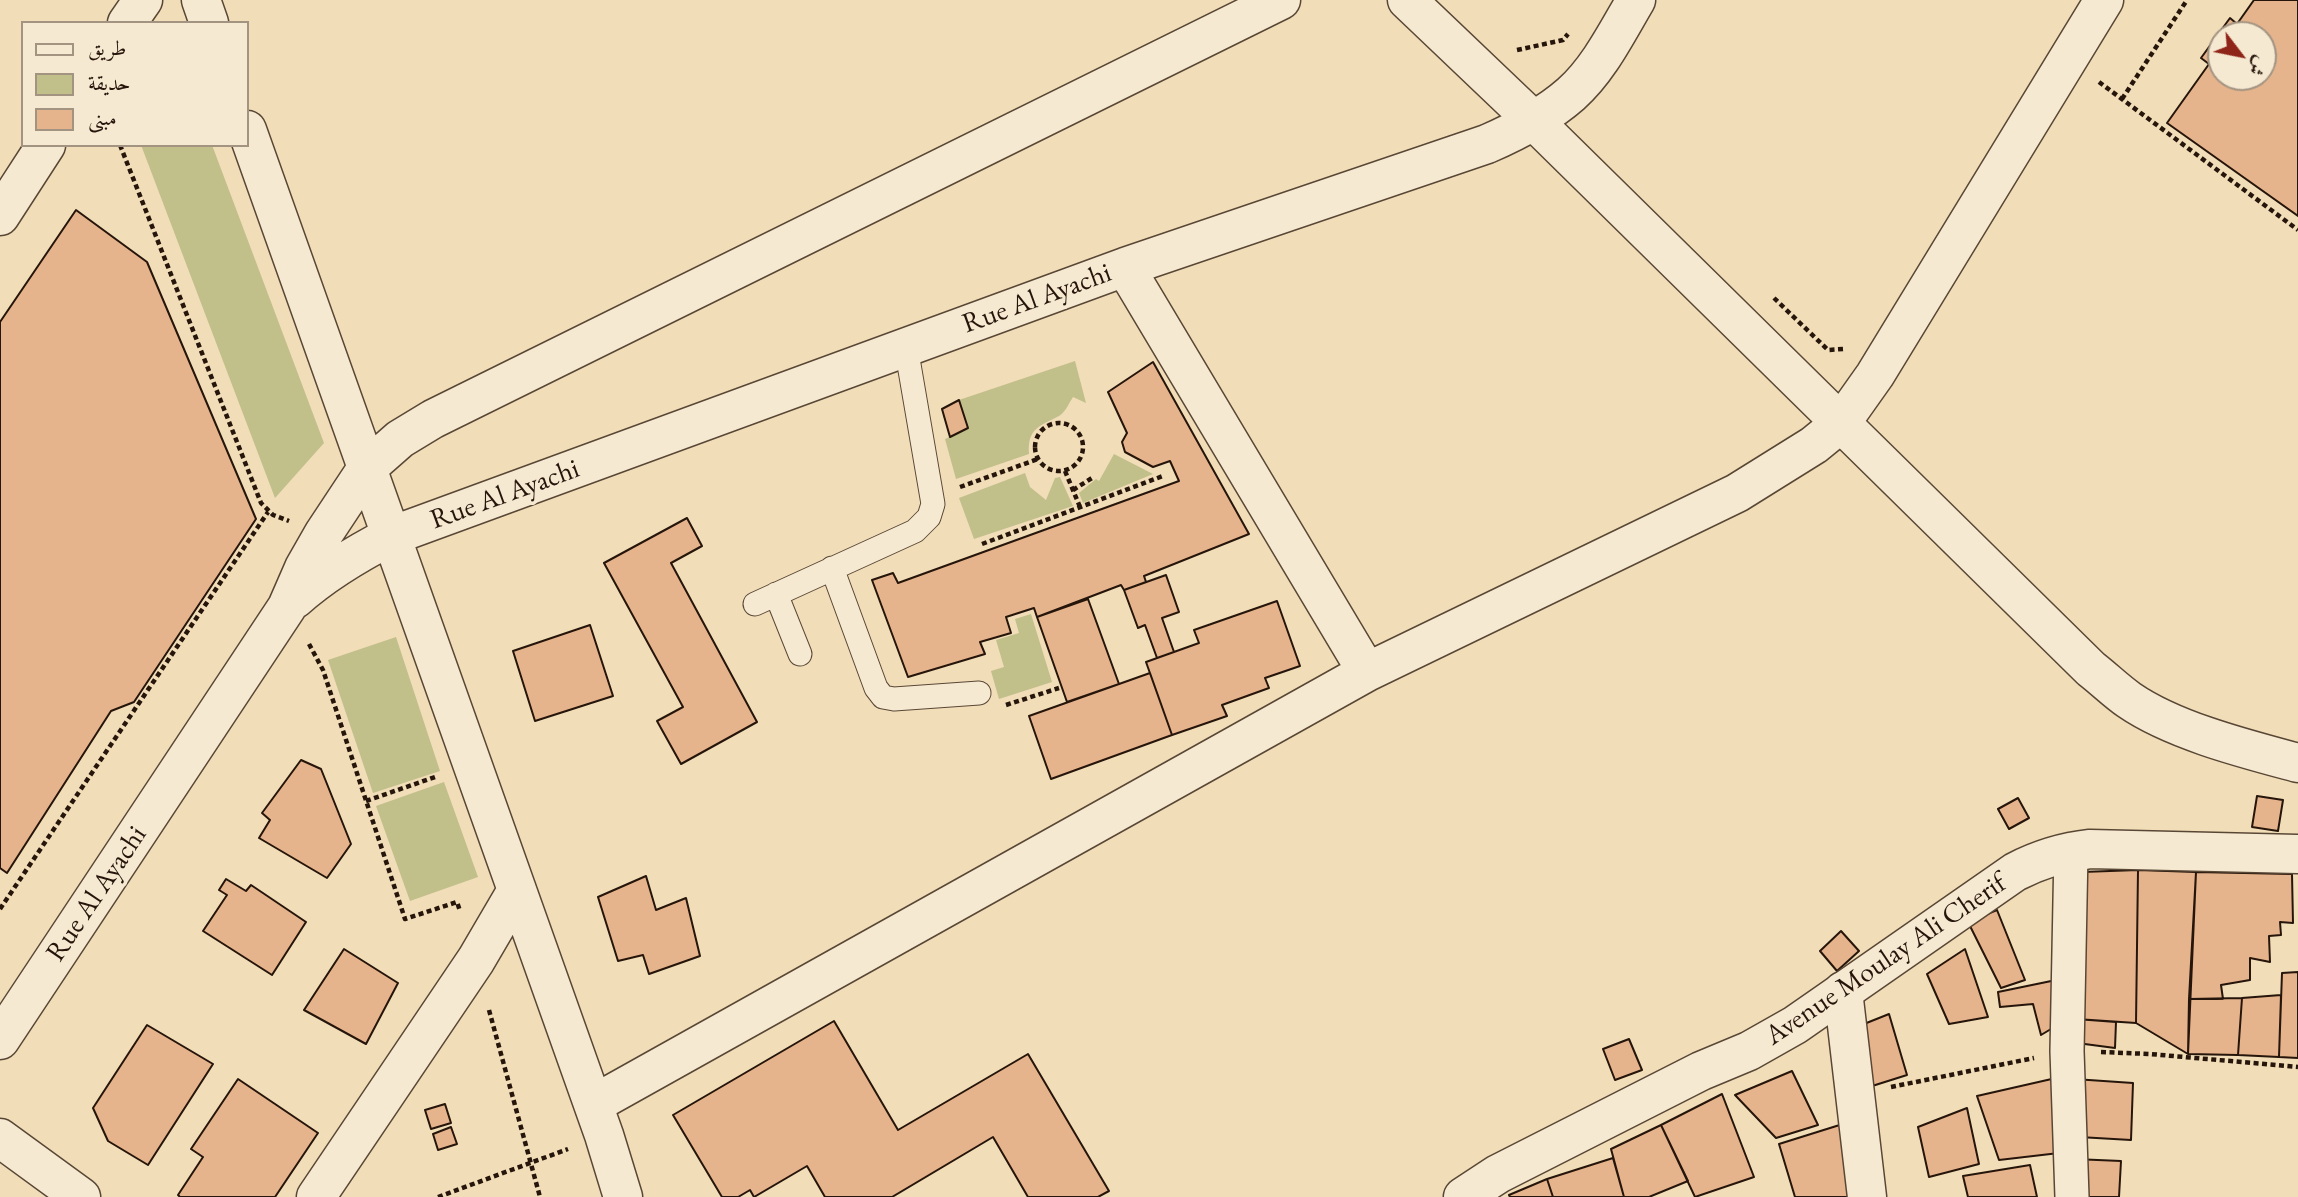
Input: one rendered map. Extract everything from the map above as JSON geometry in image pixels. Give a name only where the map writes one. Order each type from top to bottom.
[{"type":"street","points":[[128,21],[143,0]]},
{"type":"street","points":[[201,0],[208,21]]},
{"type":"street","points":[[286,607],[324,533],[367,468],[400,439],[433,419],[1281,0]]},
{"type":"street","points":[[1407,0],[1534,121],[2091,669],[2131,701],[2166,719],[2255,752],[2298,763]]},
{"type":"street","name":"Rue Al Ayachi","points":[[0,1040],[286,607],[318,579],[357,553],[391,536],[1125,267],[1486,144],[1534,121],[1571,94],[1600,59],[1636,0]]},
{"type":"street","points":[[599,1119],[1367,672],[1737,494],[1814,445],[1841,423],[1875,375],[2104,0]]},
{"type":"street","points":[[248,133],[599,1119],[623,1197]]},
{"type":"street","points":[[0,216],[45,147]]},
{"type":"street","points":[[1125,267],[1367,672]]},
{"type":"street","name":"Avenue Moulay Ali Cherif","points":[[1464,1197],[1498,1174],[1701,1070],[1749,1051],[1796,1025],[2015,872],[2037,860],[2090,849],[2298,854]]},
{"type":"street","points":[[2071,851],[2067,1051],[2072,1197]]},
{"type":"street","points":[[316,1197],[476,960],[517,890]]},
{"type":"street","points":[[1843,991],[1867,1197]]},
{"type":"street","points":[[0,1138],[80,1197]]},
{"type":"lane","points":[[800,654],[765,599],[921,527],[932,511],[932,497],[906,347]]},
{"type":"lane","points":[[832,568],[876,688],[883,697],[894,699],[979,693]]},
{"type":"path","points":[[2187,0],[2122,99],[2298,230]]},
{"type":"path","points":[[1513,51],[1563,40],[1571,30]]},
{"type":"path","points":[[121,147],[261,503],[268,512],[324,533]]},
{"type":"path","points":[[1768,293],[1828,350],[1843,349],[1848,344]]},
{"type":"path","points":[[1053,424],[1074,428],[1081,436],[1081,457],[1075,466],[1065,471],[1045,467],[1035,448],[1037,437],[1053,424]]},
{"type":"path","points":[[932,497],[1038,458]]},
{"type":"path","points":[[1065,471],[1080,507]]},
{"type":"path","points":[[982,544],[1163,476]]},
{"type":"path","points":[[1073,490],[1092,478]]},
{"type":"path","points":[[0,909],[268,512]]},
{"type":"path","points":[[286,607],[323,670],[405,919],[457,902],[476,960],[540,1197]]},
{"type":"path","points":[[366,801],[472,765]]},
{"type":"path","points":[[438,1197],[529,1164],[599,1119]]},
{"type":"green space","points":[[142,147],[213,147],[324,443],[275,498]]},
{"type":"green space","points":[[1075,361],[1086,403],[1073,397],[1061,415],[1036,429],[1030,438],[1029,454],[956,479],[945,439],[968,428],[959,400]]},
{"type":"green space","points":[[1114,454],[1153,474],[1083,503],[1079,493],[1096,479],[1099,481]]},
{"type":"green space","points":[[1025,473],[1030,487],[1046,500],[1055,478],[1060,477],[1073,506],[974,539],[959,498]]},
{"type":"green space","points":[[1031,614],[1052,682],[999,699],[991,671],[1004,667],[996,640],[1019,633],[1015,619]]},
{"type":"green space","points":[[396,637],[440,771],[373,793],[328,660]]},
{"type":"green space","points":[[444,782],[478,877],[410,901],[376,806]]},
{"type":"building","points":[[2254,0],[2298,0],[2298,216],[2167,123],[2207,67],[2207,91],[2277,91],[2277,21],[2239,21]]},
{"type":"building","points":[[2207,50],[2207,62],[2201,58]]},
{"type":"building","points":[[76,210],[147,262],[256,519],[134,702],[111,711],[7,873],[0,868],[0,322]]},
{"type":"building","points":[[1153,362],[1249,534],[1144,576],[1146,582],[1124,590],[1121,585],[1037,617],[1034,608],[1006,617],[1011,633],[980,642],[985,654],[908,677],[872,580],[893,573],[898,583],[1179,481],[1170,461],[1153,467],[1125,452],[1122,442],[1127,433],[1108,392]]},
{"type":"building","points":[[959,400],[968,428],[950,437],[942,409]]},
{"type":"building","points":[[687,518],[702,546],[671,563],[757,722],[681,764],[657,721],[683,707],[604,563]]},
{"type":"building","points":[[1166,575],[1179,612],[1162,618],[1174,652],[1157,658],[1145,625],[1138,628],[1124,590]]},
{"type":"building","points":[[1088,599],[1119,684],[1067,702],[1037,617]]},
{"type":"building","points":[[1277,601],[1300,666],[1265,678],[1269,688],[1222,705],[1227,716],[1172,735],[1146,662],[1199,643],[1194,630]]},
{"type":"building","points":[[590,625],[613,696],[535,721],[513,651]]},
{"type":"building","points":[[1150,673],[1172,735],[1051,779],[1029,716]]},
{"type":"building","points":[[301,760],[321,769],[351,844],[327,878],[259,838],[270,820],[262,813]]},
{"type":"building","points":[[2257,796],[2283,800],[2278,831],[2252,827]]},
{"type":"building","points":[[2018,798],[2029,818],[2009,829],[1998,809]]},
{"type":"building","points":[[2138,870],[2196,872],[2188,1054],[2136,1023]]},
{"type":"building","points":[[2138,870],[2136,1023],[2076,1019],[2082,872]]},
{"type":"building","points":[[2196,872],[2292,874],[2293,923],[2280,922],[2281,935],[2269,936],[2270,962],[2250,958],[2250,980],[2221,985],[2223,999],[2189,999]]},
{"type":"building","points":[[646,876],[656,910],[686,898],[700,956],[649,974],[643,955],[618,961],[598,897]]},
{"type":"building","points":[[226,879],[246,891],[251,885],[306,922],[272,975],[203,931],[227,895],[219,890]]},
{"type":"building","points":[[1997,910],[2025,980],[2001,988],[1968,922]]},
{"type":"building","points":[[1841,931],[1859,951],[1837,971],[1820,951]]},
{"type":"building","points":[[344,949],[398,983],[366,1044],[304,1010]]},
{"type":"building","points":[[1965,949],[1988,1017],[1949,1024],[1927,974]]},
{"type":"building","points":[[2298,972],[2298,1058],[2279,1057],[2282,973]]},
{"type":"building","points":[[2061,979],[2056,1026],[2041,1035],[2033,1004],[2000,1007],[1998,992]]},
{"type":"building","points":[[2281,995],[2279,1057],[2238,1055],[2242,998]]},
{"type":"building","points":[[2242,998],[2238,1055],[2188,1054],[2189,999]]},
{"type":"building","points":[[1889,1014],[1907,1075],[1869,1087],[1864,1024]]},
{"type":"building","points":[[2076,1019],[2116,1022],[2115,1048],[2077,1043]]},
{"type":"building","points":[[834,1021],[898,1130],[1028,1054],[1109,1191],[1098,1197],[1028,1197],[993,1137],[892,1197],[825,1197],[807,1166],[754,1197],[750,1190],[738,1197],[722,1197],[673,1115]]},
{"type":"building","points":[[147,1025],[213,1064],[148,1165],[108,1141],[93,1108]]},
{"type":"building","points":[[1629,1039],[1642,1070],[1615,1080],[1603,1049]]},
{"type":"building","points":[[1792,1071],[1818,1125],[1776,1138],[1735,1095]]},
{"type":"building","points":[[2056,1078],[2059,1153],[1999,1160],[1977,1096]]},
{"type":"building","points":[[238,1079],[318,1133],[275,1197],[180,1197],[178,1195],[203,1157],[191,1149]]},
{"type":"building","points":[[2074,1079],[2133,1083],[2131,1140],[2079,1137]]},
{"type":"building","points":[[1722,1094],[1754,1177],[1695,1197],[1661,1125]]},
{"type":"building","points":[[445,1104],[451,1123],[431,1129],[425,1110]]},
{"type":"building","points":[[1967,1108],[1979,1164],[1929,1177],[1918,1127]]},
{"type":"building","points":[[1846,1123],[1848,1197],[1795,1197],[1779,1144]]},
{"type":"building","points":[[1661,1125],[1688,1181],[1649,1197],[1624,1197],[1611,1149]]},
{"type":"building","points":[[451,1127],[457,1144],[438,1150],[433,1134]]},
{"type":"building","points":[[1613,1158],[1624,1197],[1553,1197],[1547,1179]]},
{"type":"building","points":[[2074,1159],[2121,1161],[2119,1197],[2078,1197]]},
{"type":"building","points":[[2030,1165],[2037,1197],[1968,1197],[1963,1176]]},
{"type":"building","points":[[1547,1179],[1553,1197],[1509,1195]]}]
